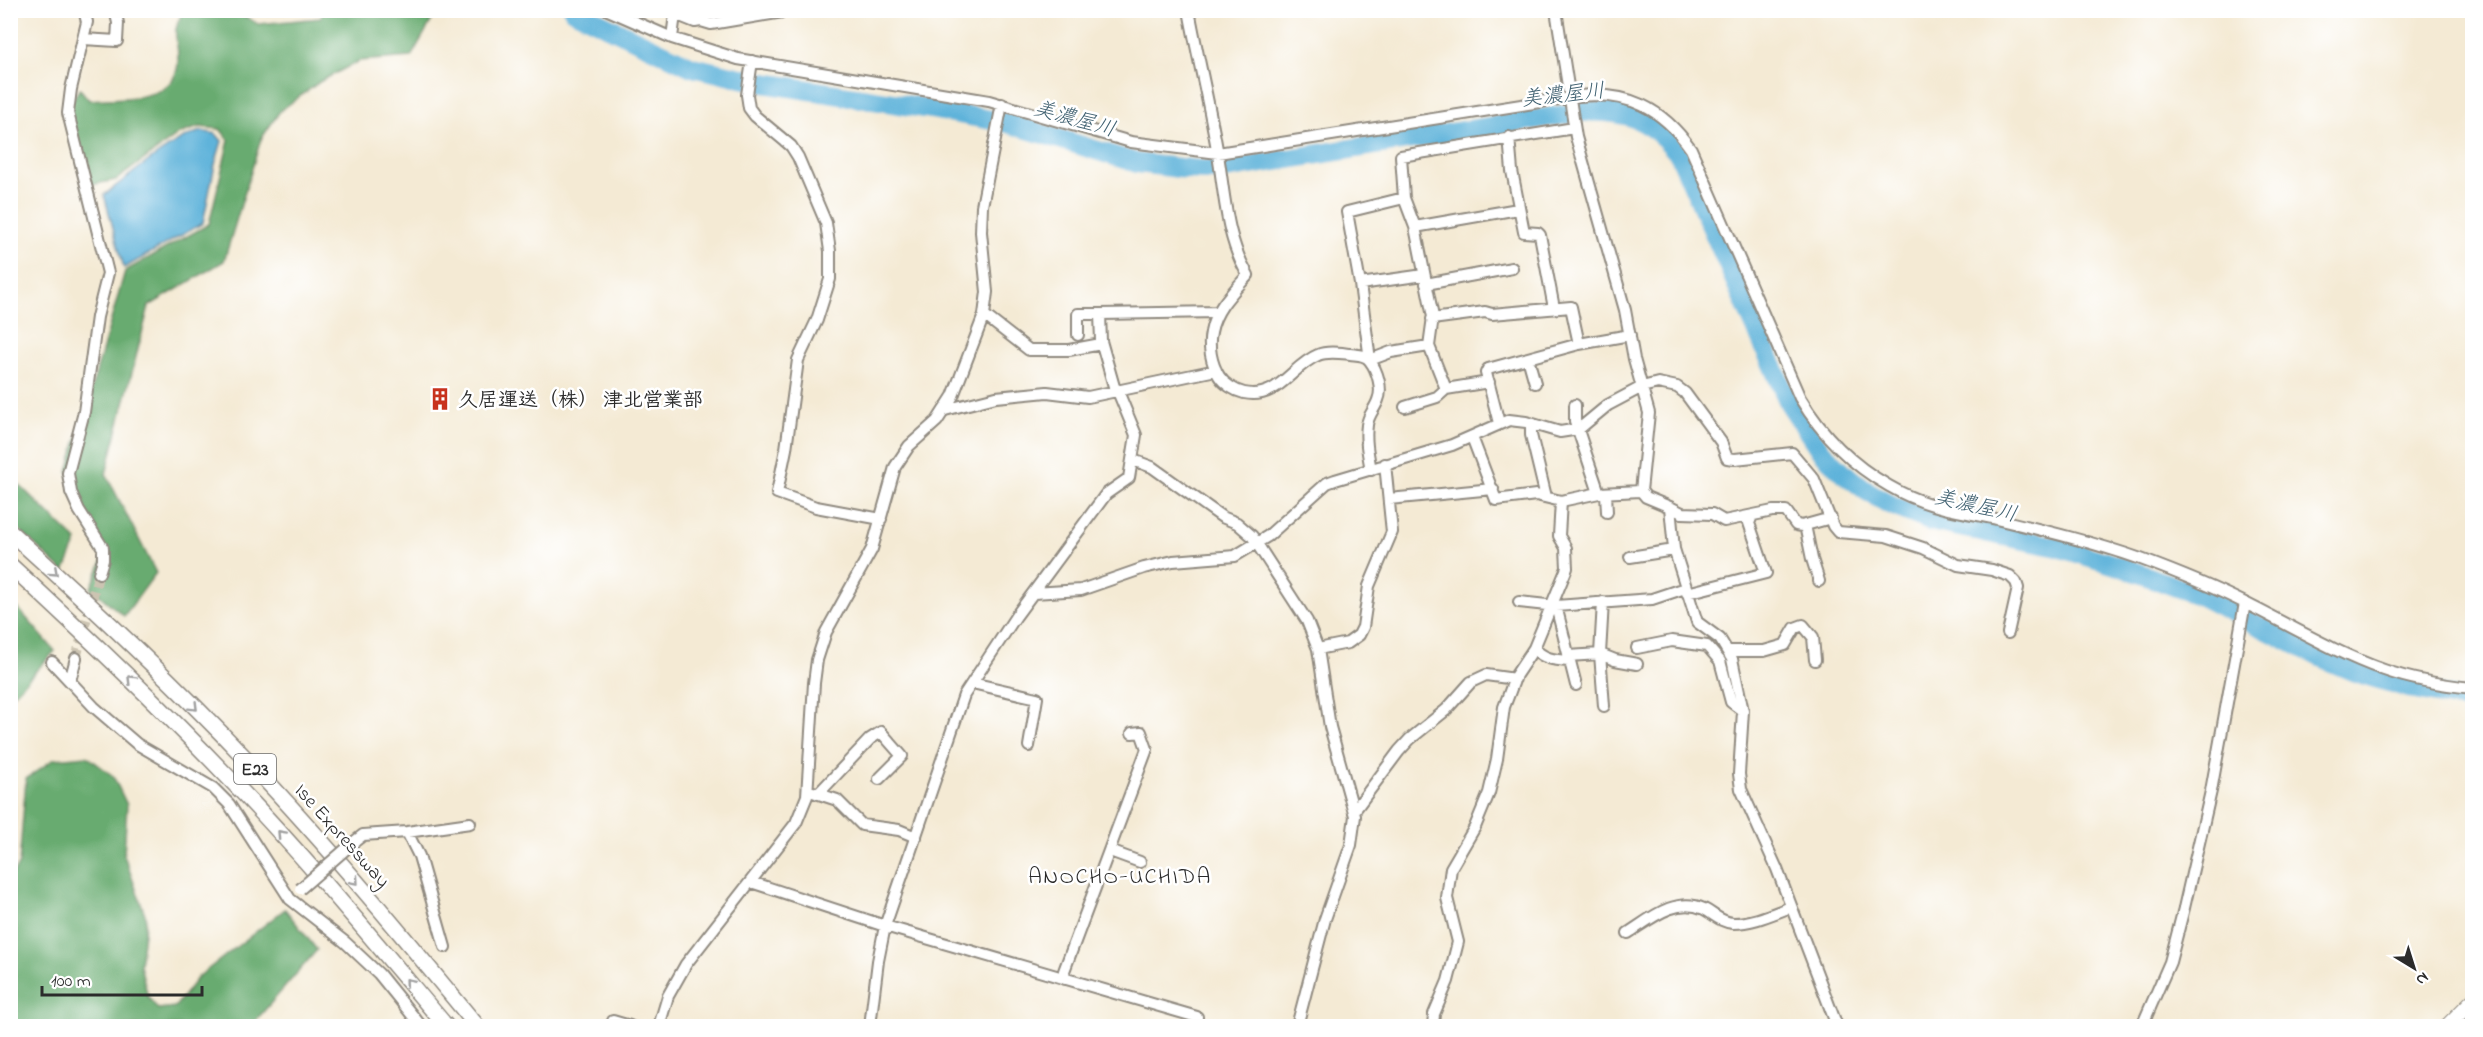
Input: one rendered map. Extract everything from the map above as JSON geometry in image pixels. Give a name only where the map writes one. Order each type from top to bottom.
[{"type":"highway","name":"Ise Expressway","points":[[10,532],[66,583],[246,759],[383,912],[477,1026]]},
{"type":"highway","name":"E23","points":[[10,565],[94,643],[226,775],[292,846],[446,1026]]},
{"type":"main road","points":[[2447,1026],[2472,1001]]},
{"type":"street","points":[[84,10],[87,22],[71,89],[68,113],[108,273],[97,317],[84,412],[68,473],[71,492],[79,510],[103,548],[103,560],[99,573]]},
{"type":"street","points":[[83,39],[117,41],[118,23],[115,10]]},
{"type":"street","points":[[608,10],[672,39],[751,66],[1001,108],[1131,142],[1218,156],[1569,101],[1596,94],[1627,98],[1646,107],[1668,122],[1691,149],[1800,398],[1821,429],[1866,472],[1890,487],[1936,507],[2086,542],[2177,573],[2244,607],[2384,670],[2422,680],[2472,688]]},
{"type":"street","points":[[672,39],[674,12],[695,22],[711,24],[795,10]]},
{"type":"street","points":[[1188,10],[1233,243],[1248,275],[1218,312],[1210,335],[1212,360],[1216,370],[1221,379],[1230,387],[1252,395],[1281,385],[1309,359],[1320,354],[1364,355],[1370,360]]},
{"type":"street","points":[[1556,10],[1573,126],[1630,335],[1649,422],[1641,491],[1646,497],[1682,513],[1712,513],[1724,521],[1786,511],[1796,525],[1831,518]]},
{"type":"street","points":[[751,66],[747,95],[749,108],[755,116],[791,146],[798,157],[826,223],[830,251],[830,279],[818,320],[798,360],[786,449],[777,494],[816,507],[881,519]]},
{"type":"street","points":[[812,792],[817,660],[826,632],[872,549],[895,467],[902,454],[937,421],[945,410],[958,384],[984,315],[987,292],[981,232],[982,206],[1001,108]]},
{"type":"street","points":[[1446,389],[1429,346],[1432,319],[1416,227],[1404,198],[1401,156],[1573,126]]},
{"type":"street","points":[[1509,137],[1518,209],[1524,232],[1538,232],[1540,235],[1554,308]]},
{"type":"street","points":[[1371,470],[1366,442],[1367,423],[1380,392],[1378,378],[1370,360],[1347,212],[1404,198]]},
{"type":"street","points":[[1416,227],[1518,209]]},
{"type":"street","points":[[1360,284],[1425,279],[1512,268]]},
{"type":"street","points":[[1432,319],[1485,312],[1492,314],[1571,307],[1580,344]]},
{"type":"street","points":[[1078,335],[1078,314],[1218,312]]},
{"type":"street","points":[[870,1026],[885,926],[964,696],[1034,593],[1106,494],[1129,478],[1136,435],[1116,389],[1101,344],[1100,314]]},
{"type":"street","points":[[984,315],[1029,350],[1070,350],[1101,344]]},
{"type":"street","points":[[1499,423],[1488,369],[1580,344],[1630,335]]},
{"type":"street","points":[[1370,360],[1391,352],[1429,346]]},
{"type":"street","points":[[1528,358],[1535,383]]},
{"type":"street","points":[[945,410],[996,397],[1047,392],[1088,396],[1216,370]]},
{"type":"street","points":[[1405,407],[1437,397],[1446,389],[1489,382]]},
{"type":"street","points":[[1034,593],[1081,590],[1144,568],[1173,561],[1235,556],[1257,544],[1306,504],[1327,483],[1452,446],[1509,420],[1560,432],[1579,429],[1608,405],[1642,387],[1665,383],[1682,390],[1720,442],[1727,458],[1792,453],[1814,479],[1833,526],[1838,532],[1886,536],[1923,548],[1958,565],[1992,570],[2010,576],[2018,588],[2008,633]]},
{"type":"street","points":[[1575,405],[1575,421],[1589,466],[1603,494],[1606,512]]},
{"type":"street","points":[[1531,424],[1531,435],[1546,497]]},
{"type":"street","points":[[1472,436],[1496,500],[1536,495],[1560,501],[1641,491]]},
{"type":"street","points":[[1133,460],[1152,467],[1222,517],[1237,523],[1257,544],[1306,621],[1318,649],[1329,727],[1354,811],[1354,831],[1320,935],[1297,1026]]},
{"type":"street","points":[[1318,649],[1348,643],[1359,634],[1363,627],[1369,586],[1392,532],[1386,464]]},
{"type":"street","points":[[1389,499],[1493,489]]},
{"type":"street","points":[[1433,1026],[1434,1014],[1448,981],[1458,942],[1447,898],[1451,868],[1475,827],[1489,793],[1504,707],[1515,679],[1534,648],[1554,605],[1567,567],[1566,548],[1559,536],[1560,501]]},
{"type":"street","points":[[1670,507],[1674,550],[1697,622],[1702,628],[1720,639],[1729,651],[1743,711],[1739,774],[1741,789],[1777,868],[1837,1026]]},
{"type":"street","points":[[1519,602],[1554,605],[1652,599],[1766,573],[1749,523],[1752,516]]},
{"type":"street","points":[[1805,525],[1819,580]]},
{"type":"street","points":[[1630,558],[1635,555],[1674,550]]},
{"type":"street","points":[[1603,602],[1600,654],[1604,706]]},
{"type":"street","points":[[1554,605],[1576,685]]},
{"type":"street","points":[[2142,1026],[2170,962],[2184,908],[2213,780],[2244,607]]},
{"type":"street","points":[[1729,651],[1764,651],[1785,645],[1795,628],[1803,625],[1813,637],[1815,660]]},
{"type":"street","points":[[1637,648],[1672,641],[1707,646],[1720,661],[1731,702],[1743,711]]},
{"type":"street","points":[[1534,648],[1539,655],[1547,658],[1568,659],[1600,654],[1615,660],[1637,664]]},
{"type":"street","points":[[70,681],[76,658]]},
{"type":"street","points":[[52,662],[94,707],[137,744],[213,788],[229,804],[290,899],[345,942],[379,974],[421,1026]]},
{"type":"street","points":[[1354,811],[1410,739],[1446,710],[1471,682],[1486,675],[1515,679]]},
{"type":"street","points":[[972,683],[1037,698],[1029,746]]},
{"type":"street","points":[[659,1026],[668,996],[686,964],[796,823],[812,792],[870,739],[881,732],[902,756],[879,779]]},
{"type":"street","points":[[1065,979],[1064,971],[1085,921],[1095,885],[1110,852],[1147,749],[1142,732],[1132,733]]},
{"type":"street","points":[[812,792],[837,800],[862,825],[899,830],[916,837]]},
{"type":"street","points":[[290,899],[363,835],[407,832],[470,823]]},
{"type":"street","points":[[407,832],[419,856],[445,947]]},
{"type":"street","points":[[1110,852],[1140,862]]},
{"type":"street","points":[[750,882],[885,926],[1197,1017],[1196,1026]]},
{"type":"street","points":[[1628,933],[1661,912],[1688,904],[1703,908],[1723,921],[1732,922],[1752,921],[1791,907]]},
{"type":"street","points":[[613,1021],[630,1026]]},
{"type":"green space","points":[[183,11],[231,13],[241,15],[258,24],[320,18],[324,11],[437,11],[411,57],[359,61],[321,81],[280,111],[261,139],[224,261],[149,306],[106,474],[156,573],[124,616],[91,588],[105,555],[71,492],[68,471],[125,271],[209,224],[229,140],[220,129],[199,127],[179,134],[116,180],[85,186],[67,120],[72,99],[80,89],[89,100],[116,99],[145,95],[169,84],[176,74],[178,59],[176,31]]},
{"type":"green space","points":[[10,476],[77,541],[64,572],[11,522]]},
{"type":"green space","points":[[10,599],[55,651],[11,697],[10,697]]},
{"type":"green space","points":[[87,756],[113,776],[127,805],[124,855],[146,917],[140,965],[148,997],[158,1009],[175,1007],[198,977],[285,909],[317,950],[251,1026],[11,1026],[11,876],[19,864],[26,779],[54,759]]},
{"type":"water","points":[[201,131],[216,134],[222,141],[203,223],[124,268],[104,195],[176,142]]},
{"type":"waterway","name":"美濃屋川","points":[[573,10],[692,67],[764,83],[1008,123],[1137,163],[1182,168],[1226,169],[1581,112],[1612,112],[1637,119],[1659,133],[1680,156],[1789,403],[1820,450],[1867,491],[1891,505],[1930,521],[2058,547],[2125,568],[2203,597],[2320,657],[2355,672],[2415,690],[2472,701]]},
{"type":"tunnel","points":[[76,658],[99,573]]},
{"type":"place","name":"久居運送（株） 津北営業部","points":[[440,399]]},
{"type":"district","name":"ANOCHO-UCHIDA","points":[[1120,875]]}]
